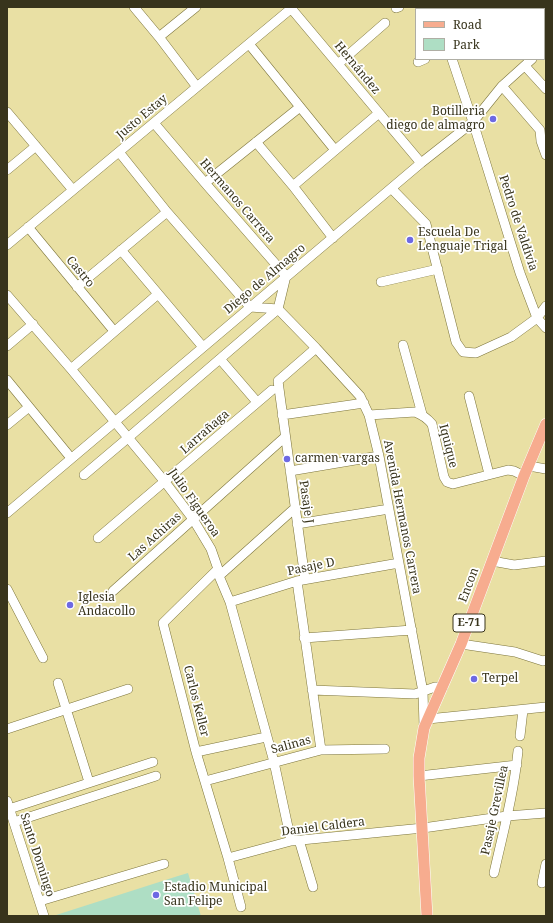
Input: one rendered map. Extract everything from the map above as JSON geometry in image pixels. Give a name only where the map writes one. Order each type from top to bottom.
[{"type":"main road","name":"Encon","points":[[427,916],[419,776],[419,758],[426,723],[461,644],[546,424]]},
{"type":"main road","name":"Encon","points":[[419,916],[423,828]]},
{"type":"street","points":[[134,7],[197,87]]},
{"type":"street","points":[[159,37],[196,7]]},
{"type":"street","name":"Justo Estay","points":[[7,245],[292,7]]},
{"type":"street","name":"Hernández","points":[[292,7],[421,163]]},
{"type":"street","points":[[338,64],[385,23]]},
{"type":"street","points":[[249,44],[335,150]]},
{"type":"street","name":"Pedro de Valdivia","points":[[452,60],[520,273],[537,318],[546,328]]},
{"type":"street","name":"Diego de Almagro","points":[[7,513],[286,276],[392,189],[421,163],[473,122],[502,86],[531,60]]},
{"type":"street","points":[[525,66],[546,89]]},
{"type":"street","points":[[502,86],[540,130],[541,141],[546,155]]},
{"type":"street","points":[[205,183],[300,107]]},
{"type":"street","points":[[7,112],[73,190]]},
{"type":"street","points":[[293,186],[379,113]]},
{"type":"street","name":"Hermanos Carrera","points":[[154,123],[286,276]]},
{"type":"street","points":[[256,142],[293,186],[333,238]]},
{"type":"street","points":[[7,170],[36,146]]},
{"type":"street","points":[[119,152],[167,212],[250,307],[278,309]]},
{"type":"street","points":[[392,189],[426,224],[456,342],[463,352],[476,353],[511,337],[537,318],[546,306]]},
{"type":"street","points":[[78,287],[167,212]]},
{"type":"street","name":"Castro","points":[[28,227],[114,331]]},
{"type":"street","points":[[122,250],[203,347]]},
{"type":"street","points":[[381,282],[438,269]]},
{"type":"street","points":[[84,474],[278,309],[286,276]]},
{"type":"street","points":[[71,369],[158,294]]},
{"type":"street","name":"Julio Figueroa","points":[[7,295],[129,437],[193,519],[211,549],[230,602],[295,840],[313,886]]},
{"type":"street","name":"Avenida Hermanos Carrera","points":[[278,309],[360,396],[370,415],[412,630],[423,692],[426,723]]},
{"type":"street","points":[[7,346],[33,324]]},
{"type":"street","points":[[370,415],[407,412],[422,414],[403,345]]},
{"type":"street","name":"Pasaje J","points":[[316,348],[278,381],[297,524],[304,638],[321,750]]},
{"type":"street","points":[[220,359],[257,402]]},
{"type":"street","points":[[7,380],[71,458]]},
{"type":"street","name":"Larrañaga","points":[[98,538],[272,390]]},
{"type":"street","points":[[469,396],[489,474]]},
{"type":"street","points":[[282,415],[364,403]]},
{"type":"street","points":[[8,422],[29,407]]},
{"type":"street","name":"Iquique","points":[[422,414],[432,424],[444,477],[447,482],[453,484],[489,474],[511,470],[527,471],[546,469]]},
{"type":"street","name":"Las Achiras","points":[[113,591],[285,437]]},
{"type":"street","points":[[290,471],[379,456]]},
{"type":"street","name":"Carlos Keller","points":[[241,907],[196,752],[163,623],[218,572],[295,508]]},
{"type":"street","points":[[297,524],[389,508]]},
{"type":"street","points":[[492,561],[514,566],[546,561]]},
{"type":"street","name":"Pasaje D","points":[[230,602],[301,580],[399,563]]},
{"type":"street","points":[[7,589],[43,658]]},
{"type":"street","points":[[304,638],[412,630]]},
{"type":"street","points":[[461,644],[515,652],[543,661],[546,660]]},
{"type":"street","points":[[58,683],[89,782]]},
{"type":"street","points":[[312,690],[415,694],[436,687],[442,688]]},
{"type":"street","points":[[7,729],[128,689]]},
{"type":"street","points":[[426,723],[546,707]]},
{"type":"street","points":[[520,736],[523,710]]},
{"type":"street","name":"Salinas","points":[[196,752],[266,737]]},
{"type":"street","name":"Salinas","points":[[205,781],[321,750],[385,749]]},
{"type":"street","name":"Pasaje Grevillea","points":[[494,873],[507,816],[518,750]]},
{"type":"street","points":[[8,805],[153,762]]},
{"type":"street","points":[[419,776],[516,765]]},
{"type":"street","points":[[14,822],[156,776]]},
{"type":"street","name":"Santo Domingo","points":[[8,805],[44,916]]},
{"type":"street","name":"Daniel Caldera","points":[[228,858],[295,840],[423,828],[507,816],[546,813]]},
{"type":"street","points":[[40,901],[164,864]]},
{"type":"street","points":[[542,883],[546,864]]},
{"type":"green space","name":"Estadio Municipal San Felipe","points":[[188,873],[201,916],[53,916],[178,876]]},
{"type":"place","name":"Botilleria diego de almagro","points":[[493,119]]},
{"type":"place","name":"Escuela De Lenguaje Trigal","points":[[410,240]]},
{"type":"place","name":"carmen vargas","points":[[287,459]]},
{"type":"place","name":"Iglesia Andacollo","points":[[70,605]]},
{"type":"place","name":"Terpel","points":[[474,679]]},
{"type":"place","name":"Estadio Municipal San Felipe","points":[[156,895]]}]
